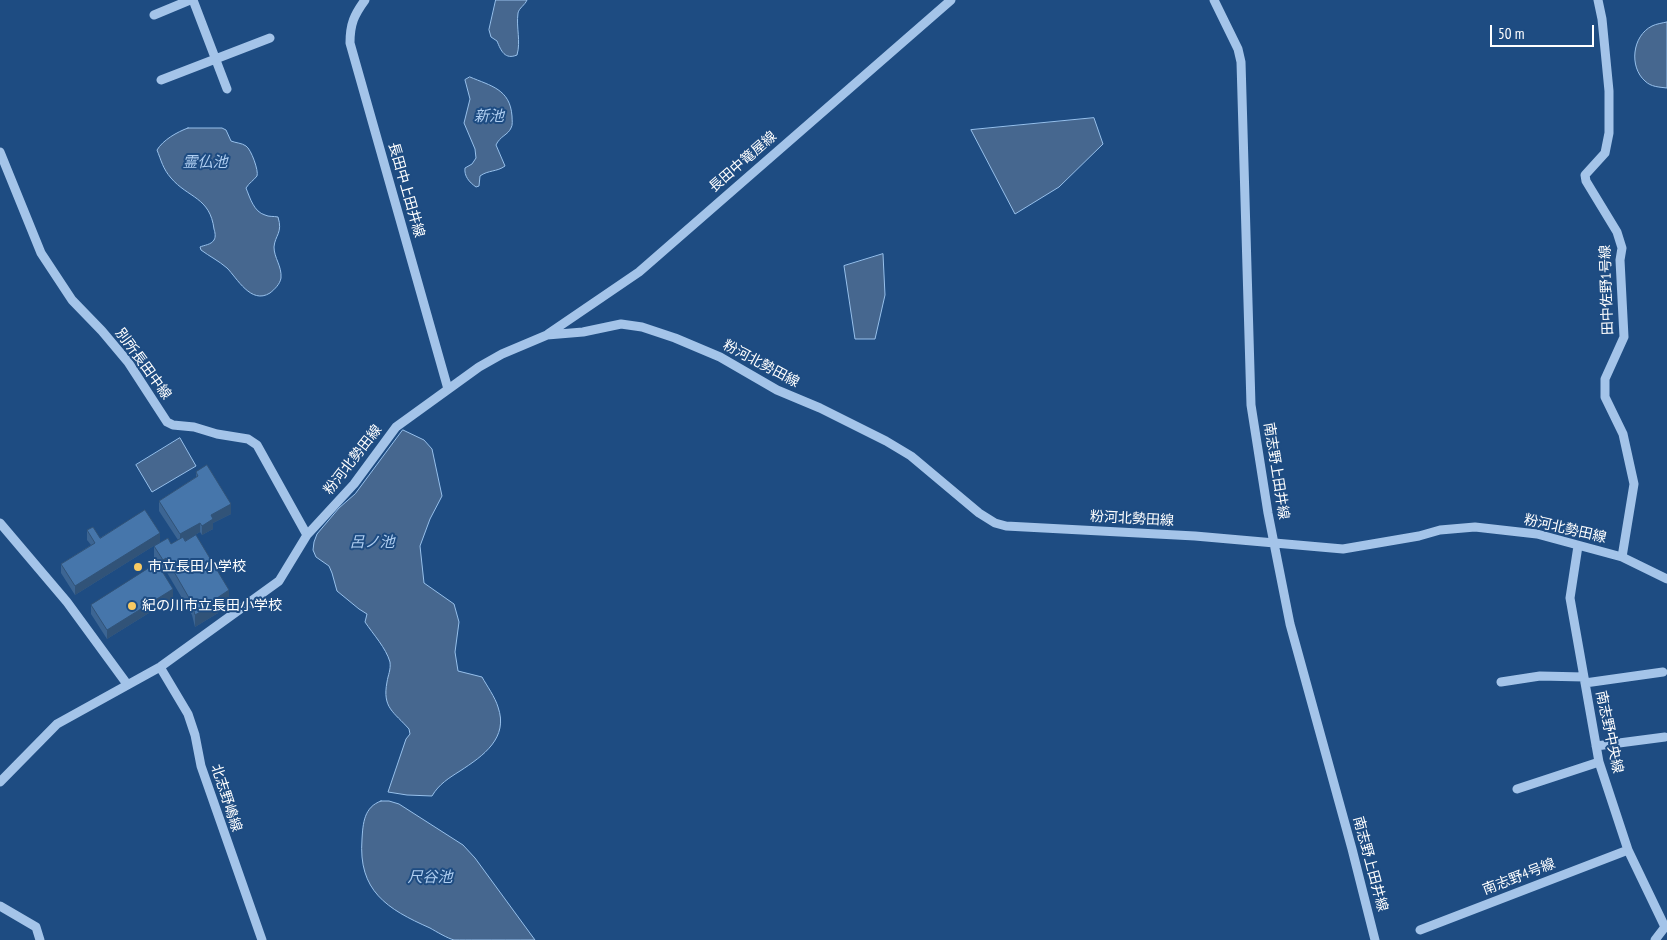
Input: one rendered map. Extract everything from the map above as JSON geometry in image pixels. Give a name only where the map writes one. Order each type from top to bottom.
[{"type":"street","points":[[154,14],[192,0],[227,90]]},
{"type":"street","name":"長田中上田井線","points":[[365,0],[350,27],[350,43],[448,389]]},
{"type":"street","name":"長田中篭屋線","points":[[546,335],[639,272],[951,0]]},
{"type":"street","name":"南志野上田井線","points":[[1214,0],[1238,49],[1241,62],[1251,405],[1274,543],[1290,624],[1375,940]]},
{"type":"street","name":"田中佐野1号線","points":[[1598,0],[1602,19],[1609,90],[1609,133],[1605,153],[1585,175],[1586,181],[1617,232],[1622,248],[1620,260],[1624,336],[1604,380],[1605,397],[1623,434],[1634,484],[1622,557]]},
{"type":"street","points":[[161,80],[270,38]]},
{"type":"street","name":"別所長田中線","points":[[0,152],[41,253],[72,300],[128,362],[167,422],[173,425],[194,427],[217,434],[248,439],[257,445],[308,535]]},
{"type":"street","name":"粉河北勢田線","points":[[0,782],[57,724],[160,667],[279,580],[308,535],[354,484],[396,427],[479,367],[502,354],[546,335],[583,332],[621,324],[642,327],[675,338],[720,357],[776,390],[820,408],[886,441],[911,456],[979,513],[995,523],[1006,526],[1195,536],[1343,549],[1419,536],[1440,530],[1475,527],[1537,534],[1622,557],[1667,580]]},
{"type":"street","points":[[0,522],[67,602],[127,684]]},
{"type":"street","name":"南志野中央線","points":[[1578,546],[1570,598],[1599,762],[1628,850],[1666,929],[1655,940]]},
{"type":"street","name":"北志野嶋線","points":[[160,667],[188,714],[195,735],[201,766],[262,940]]},
{"type":"street","points":[[1501,682],[1540,676],[1584,680],[1663,672]]},
{"type":"street","points":[[1596,746],[1665,737]]},
{"type":"street","points":[[1517,789],[1599,762]]},
{"type":"street","name":"南志野4号線","points":[[1420,930],[1628,850]]},
{"type":"street","points":[[0,906],[36,927],[40,940]]},
{"type":"water","points":[[496,0],[527,0],[518,13],[519,45],[517,55],[509,56],[504,54],[497,41],[491,37],[489,30]]},
{"type":"water","points":[[1667,22],[1667,88],[1652,86],[1645,81],[1637,68],[1635,52],[1640,37],[1645,31],[1654,25]]},
{"type":"water","name":"新池","points":[[470,77],[492,86],[503,94],[508,100],[512,116],[511,128],[496,145],[505,166],[480,176],[479,186],[476,187],[465,174],[465,168],[472,164],[476,158],[475,149],[464,123],[470,99],[465,80]]},
{"type":"water","points":[[1094,118],[1103,144],[1059,187],[1015,214],[971,130]]},
{"type":"water","name":"霊仏池","points":[[188,128],[222,128],[226,130],[231,141],[244,145],[250,151],[256,165],[257,176],[246,188],[249,196],[258,211],[267,216],[278,217],[280,227],[274,247],[281,278],[280,282],[270,293],[257,296],[251,293],[245,289],[227,268],[201,250],[200,247],[213,242],[215,239],[212,218],[203,204],[168,175],[157,150],[171,137]]},
{"type":"water","points":[[883,254],[885,295],[875,339],[855,339],[844,266]]},
{"type":"water","name":"呂ノ池","points":[[403,430],[424,440],[432,449],[442,496],[430,519],[420,546],[424,583],[454,604],[459,622],[455,652],[458,671],[482,677],[495,699],[500,718],[500,728],[492,745],[477,759],[444,782],[432,796],[388,792],[406,739],[410,734],[409,729],[390,709],[386,698],[390,662],[382,646],[365,622],[367,614],[337,591],[329,566],[316,557],[313,550],[317,534],[339,508],[355,494]]},
{"type":"water","points":[[180,438],[196,466],[152,492],[136,465]]},
{"type":"water","name":"尺谷池","points":[[381,801],[399,804],[463,845],[475,858],[535,940],[454,940],[401,913],[378,896],[370,885],[365,872],[362,857],[362,833],[368,811]]},
{"type":"building","points":[[207,465],[231,504],[211,515],[213,519],[202,526],[200,523],[180,534],[159,501],[198,476],[196,472]]},
{"type":"building","points":[[145,510],[160,533],[75,586],[61,564],[95,543],[87,530],[93,527],[100,538]]},
{"type":"building","points":[[196,535],[229,590],[217,598],[218,601],[195,615],[192,603],[166,558],[163,560],[154,546],[168,538],[171,544],[183,537],[185,541]]},
{"type":"building","name":"紀の川市立長田小学校","points":[[157,563],[173,589],[107,630],[91,605]]},
{"type":"place","name":"市立長田小学校","points":[[138,567]]},
{"type":"place","name":"紀の川市立長田小学校","points":[[132,606]]}]
